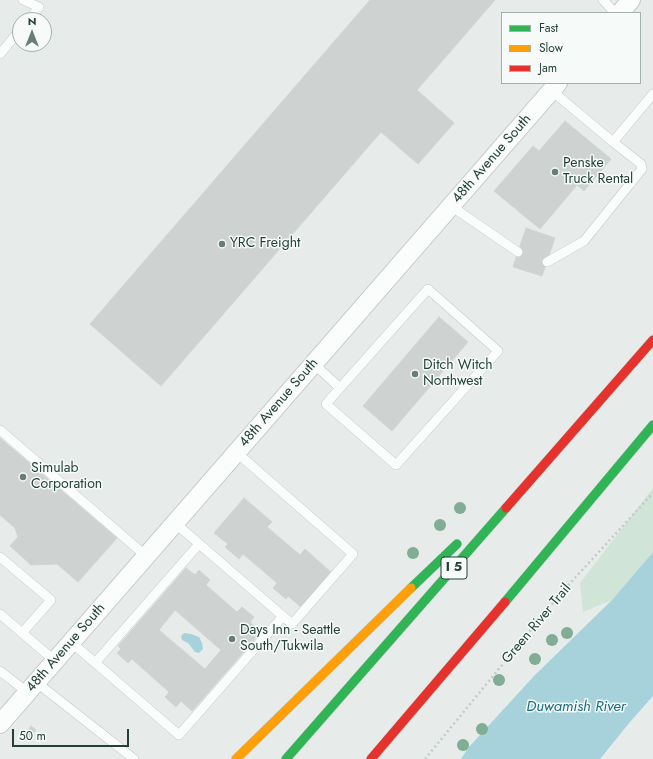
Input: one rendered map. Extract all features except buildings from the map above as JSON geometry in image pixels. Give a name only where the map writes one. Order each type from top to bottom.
[{"type":"highway","name":"I 5","points":[[286,759],[653,340]]},
{"type":"highway","points":[[371,759],[538,564],[653,425]]},
{"type":"highway","points":[[490,512],[575,429]]},
{"type":"highway","points":[[236,759],[462,539]]},
{"type":"highway","points":[[404,734],[538,564]]},
{"type":"highway","points":[[293,759],[332,706]]},
{"type":"street","points":[[621,12],[631,0]]},
{"type":"street","name":"48th Avenue South","points":[[0,724],[555,87]]},
{"type":"lane","points":[[23,0],[39,7],[35,12]]},
{"type":"lane","points":[[603,0],[615,12]]},
{"type":"lane","points":[[0,54],[12,40]]},
{"type":"lane","points":[[547,262],[584,241],[642,169],[641,164],[613,142],[555,87]]},
{"type":"lane","points":[[613,142],[653,94]]},
{"type":"lane","points":[[451,206],[518,252]]},
{"type":"lane","points":[[428,289],[498,351],[396,465],[326,404],[340,388],[428,289]]},
{"type":"lane","points":[[314,364],[340,388]]},
{"type":"lane","points":[[0,430],[146,556]]},
{"type":"lane","points":[[175,523],[292,624],[353,554],[236,452]]},
{"type":"lane","points":[[94,663],[199,544]]},
{"type":"lane","points":[[0,557],[50,600],[22,633]]},
{"type":"lane","points":[[0,614],[55,661]]},
{"type":"lane","points":[[71,642],[180,735],[283,616]]},
{"type":"lane","points":[[0,671],[32,687],[134,759]]},
{"type":"path","name":"Green River Trail","points":[[425,759],[562,592],[653,493]]},
{"type":"green space","points":[[653,488],[653,552],[612,600],[583,612],[580,583]]},
{"type":"water","name":"Duwamish River","points":[[653,552],[653,696],[600,759],[461,759],[468,748],[534,676],[612,600]]},
{"type":"water","points":[[184,633],[199,637],[203,649],[199,653],[195,652],[188,643],[182,640],[181,636]]},
{"type":"traffic: fast","points":[[505,602],[653,425]]},
{"type":"traffic: fast","points":[[286,759],[506,508]]},
{"type":"traffic: fast","points":[[411,588],[457,544]]},
{"type":"traffic: slow","points":[[236,759],[411,588]]},
{"type":"traffic: jam","points":[[506,508],[653,340]]},
{"type":"traffic: jam","points":[[371,759],[505,602]]},
{"type":"place","name":"Penske Truck Rental","points":[[555,172]]},
{"type":"place","name":"YRC Freight","points":[[222,244]]},
{"type":"place","name":"Ditch Witch Northwest","points":[[415,374]]},
{"type":"place","name":"Simulab Corporation","points":[[23,477]]},
{"type":"place","name":"Days Inn - Seattle South/Tukwila","points":[[232,639]]}]
